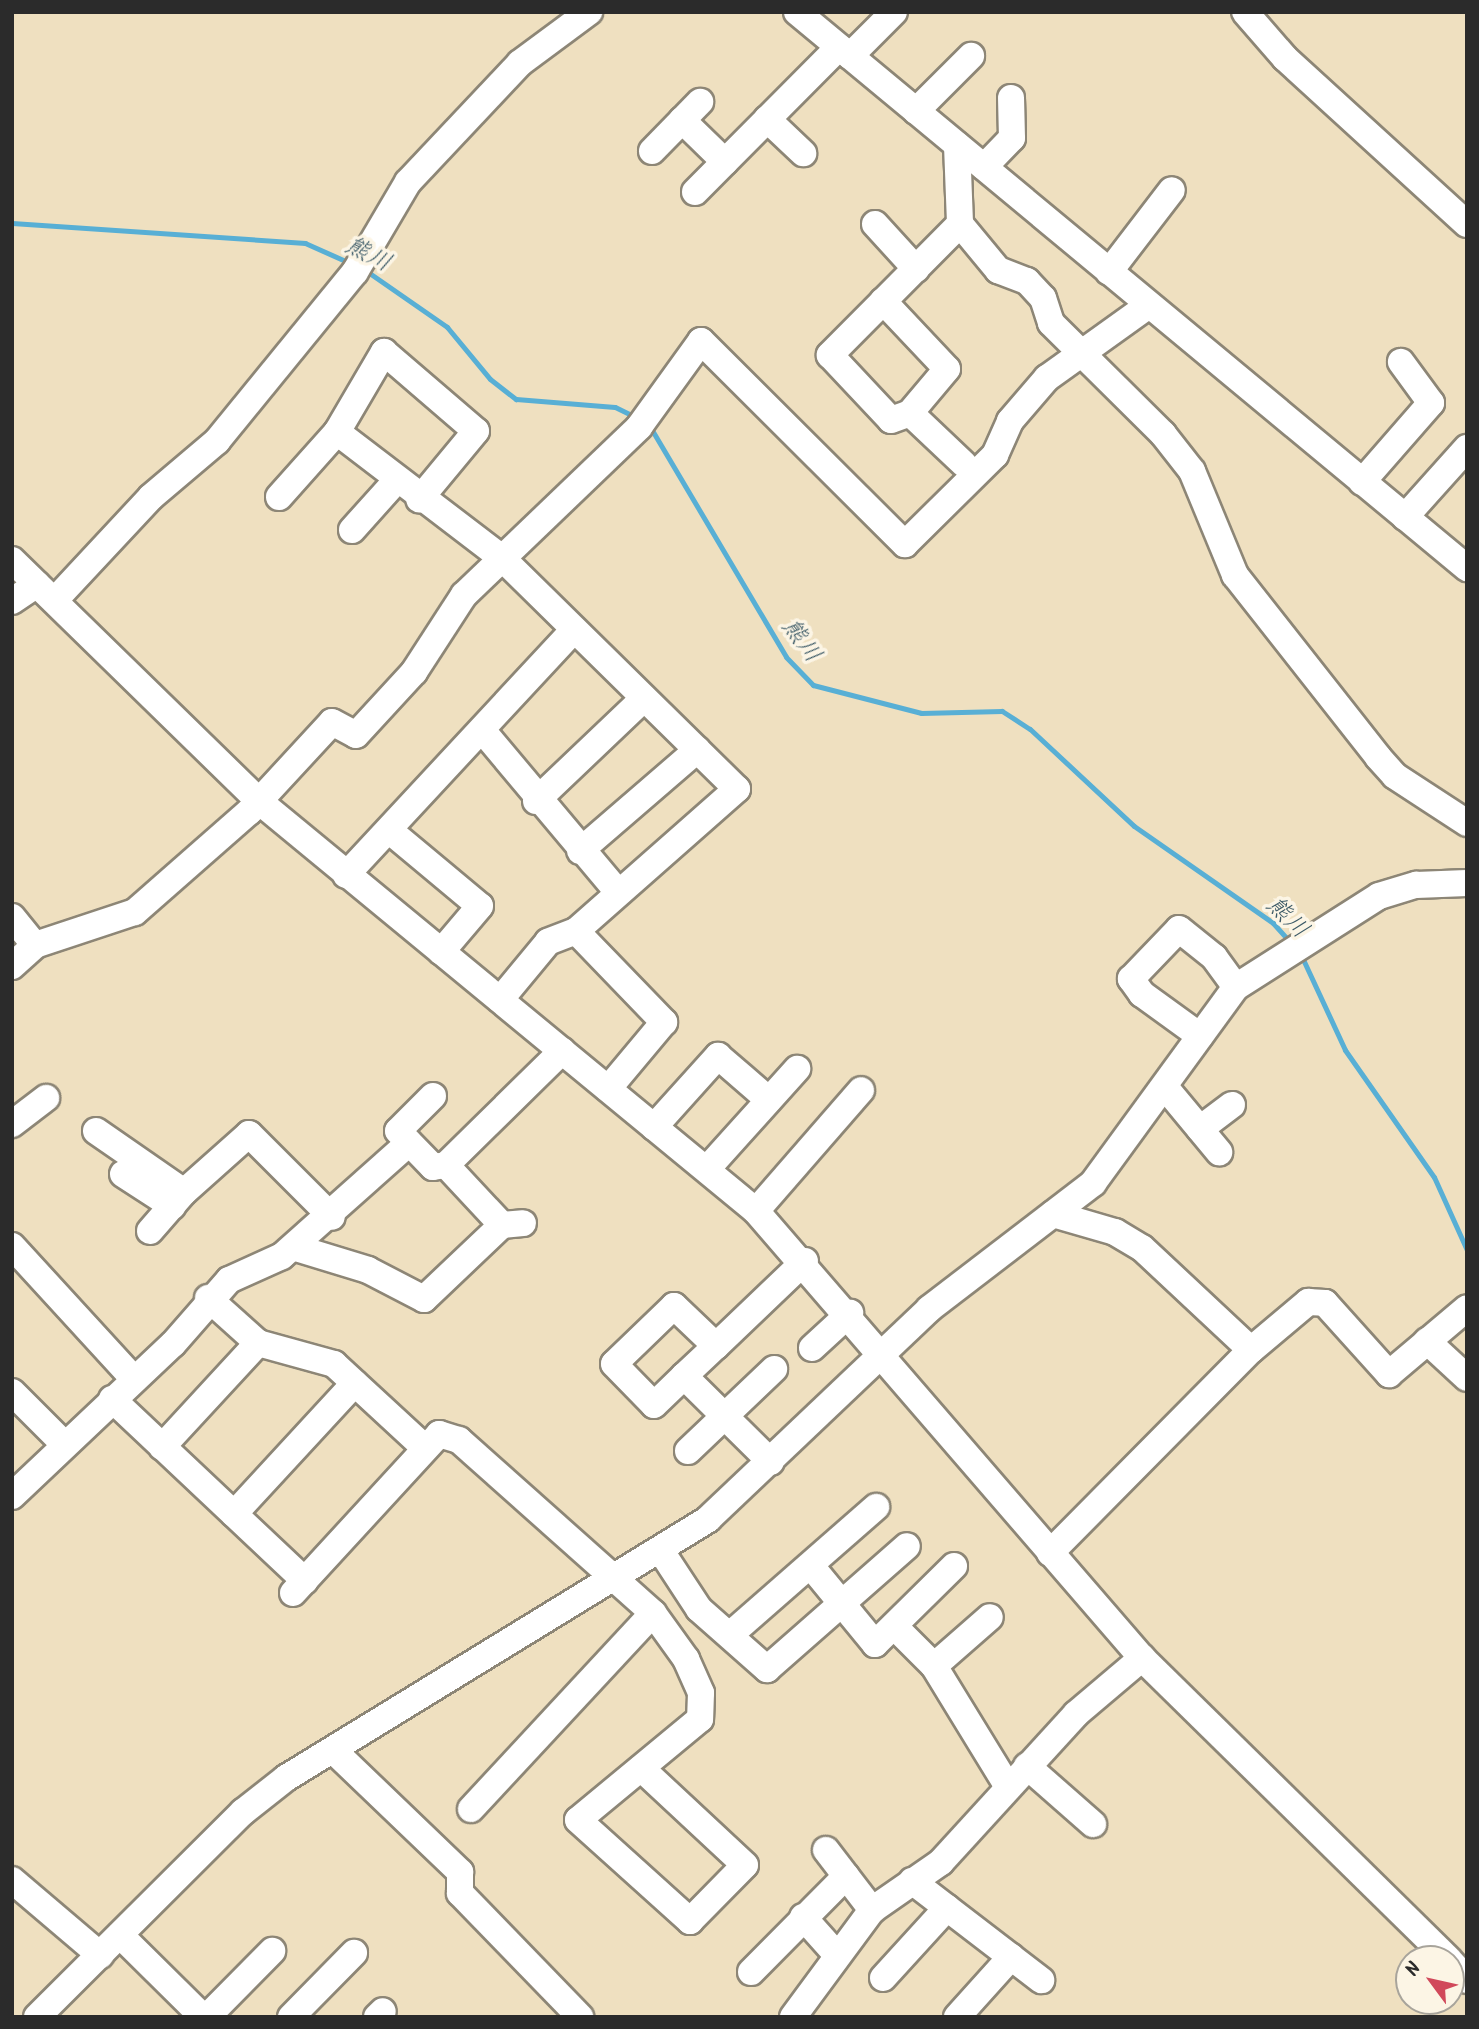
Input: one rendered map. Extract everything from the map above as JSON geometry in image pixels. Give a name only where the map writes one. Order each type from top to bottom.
[{"type":"street","points":[[12,601],[46,592],[217,441],[359,266],[408,182],[520,63],[589,12]]},
{"type":"street","points":[[797,12],[1467,568]]},
{"type":"street","points":[[695,192],[768,119],[894,12]]},
{"type":"street","points":[[1245,12],[1284,58],[1467,224]]},
{"type":"street","points":[[916,111],[971,56]]},
{"type":"street","points":[[984,167],[1012,138],[1011,98]]},
{"type":"street","points":[[652,151],[691,111],[725,162]]},
{"type":"street","points":[[768,119],[803,153]]},
{"type":"street","points":[[957,145],[960,224],[977,252],[998,270],[1027,281],[1043,298],[1051,323],[1192,471],[1235,575],[1378,757],[1467,823]]},
{"type":"street","points":[[1109,272],[1172,190]]},
{"type":"street","points":[[875,224],[916,269]]},
{"type":"street","points":[[883,301],[947,369],[910,413],[891,421],[830,355],[883,301],[916,269],[960,224]]},
{"type":"street","points":[[12,967],[35,945],[135,912],[260,802],[331,722],[356,735],[414,672],[464,595],[644,421],[701,341],[905,544],[995,455],[1010,421],[1047,378],[1149,305]]},
{"type":"street","points":[[279,497],[337,432],[384,352],[476,431],[419,500]]},
{"type":"street","points":[[1362,481],[1431,404],[1401,362]]},
{"type":"street","points":[[910,413],[964,464]]},
{"type":"street","points":[[337,432],[419,500],[503,559],[737,789],[576,931],[548,942],[500,1000]]},
{"type":"street","points":[[1405,517],[1467,448]]},
{"type":"street","points":[[352,530],[396,481]]},
{"type":"street","points":[[12,561],[260,802],[756,1210],[850,1313],[1050,1553],[1142,1658],[1434,1945]]},
{"type":"street","points":[[346,875],[390,831],[574,629]]},
{"type":"street","points":[[536,801],[644,698]]},
{"type":"street","points":[[482,730],[536,801],[618,892]]},
{"type":"street","points":[[580,851],[697,750]]},
{"type":"street","points":[[390,831],[480,906],[441,952]]},
{"type":"street","points":[[37,2017],[243,1812],[334,1751],[612,1576],[661,1551],[771,1462],[881,1353],[1093,1183],[1236,987],[1379,896],[1416,885],[1467,883]]},
{"type":"street","points":[[12,917],[35,945]]},
{"type":"street","points":[[1200,1036],[1131,979],[1179,929],[1214,957],[1236,987]]},
{"type":"street","points":[[576,931],[664,1022],[608,1089]]},
{"type":"street","points":[[433,1096],[398,1131],[433,1167],[446,1165],[562,1051]]},
{"type":"street","points":[[654,1127],[718,1056],[769,1100]]},
{"type":"street","points":[[707,1169],[797,1069]]},
{"type":"street","points":[[1165,1087],[1219,1152]]},
{"type":"street","points":[[756,1210],[861,1090]]},
{"type":"street","points":[[12,1124],[46,1098]]},
{"type":"street","points":[[1200,1129],[1232,1105]]},
{"type":"street","points":[[96,1131],[178,1199]]},
{"type":"street","points":[[150,1231],[178,1199],[249,1134],[332,1217]]},
{"type":"street","points":[[12,1496],[132,1377],[173,1344],[208,1298],[229,1280],[293,1247],[332,1217],[409,1143]]},
{"type":"street","points":[[293,1247],[368,1270],[424,1300],[512,1224],[446,1165]]},
{"type":"street","points":[[123,1174],[178,1199]]},
{"type":"street","points":[[1053,1214],[1115,1232],[1142,1248],[1251,1350]]},
{"type":"street","points":[[12,1246],[132,1377]]},
{"type":"street","points":[[716,1346],[674,1306],[614,1364],[654,1405],[684,1376],[716,1346],[805,1261]]},
{"type":"street","points":[[208,1298],[258,1343],[334,1364],[425,1448]]},
{"type":"street","points":[[1050,1553],[1251,1350],[1308,1302],[1325,1303],[1389,1374],[1467,1308]]},
{"type":"street","points":[[812,1348],[850,1313]]},
{"type":"street","points":[[1427,1341],[1467,1378]]},
{"type":"street","points":[[162,1447],[258,1343]]},
{"type":"street","points":[[688,1451],[774,1368]]},
{"type":"street","points":[[684,1376],[771,1462]]},
{"type":"street","points":[[234,1514],[355,1383]]},
{"type":"street","points":[[12,1392],[65,1445]]},
{"type":"street","points":[[112,1399],[234,1514],[299,1587],[439,1434],[459,1440],[653,1613],[701,1693],[700,1719],[578,1820],[690,1921],[745,1865],[641,1768]]},
{"type":"street","points":[[732,1634],[876,1507]]},
{"type":"street","points":[[661,1551],[699,1609],[732,1634],[767,1669],[907,1546]]},
{"type":"street","points":[[811,1566],[874,1644],[954,1566]]},
{"type":"street","points":[[471,1809],[653,1613]]},
{"type":"street","points":[[934,1666],[990,1617]]},
{"type":"street","points":[[894,1626],[934,1666],[1007,1785]]},
{"type":"street","points":[[793,2017],[872,1910],[941,1862],[1007,1785],[1076,1714],[1142,1658]]},
{"type":"street","points":[[334,1751],[460,1872],[460,1893],[580,2017]]},
{"type":"street","points":[[1027,1766],[1093,1824]]},
{"type":"street","points":[[827,1850],[872,1910]]},
{"type":"street","points":[[751,1972],[846,1876]]},
{"type":"street","points":[[12,1880],[100,1955]]},
{"type":"street","points":[[912,1881],[1041,1980]]},
{"type":"street","points":[[883,1978],[947,1908]]},
{"type":"street","points":[[803,1917],[837,1955]]},
{"type":"street","points":[[120,1935],[205,2017],[272,1951]]},
{"type":"street","points":[[291,2017],[354,1953]]},
{"type":"street","points":[[957,2017],[1011,1957]]},
{"type":"waterway","name":"熊川","points":[[12,223],[305,243],[350,263]]},
{"type":"waterway","name":"熊川","points":[[365,270],[447,327],[490,379],[516,399],[615,407],[638,418]]},
{"type":"waterway","name":"熊川","points":[[649,425],[786,657],[813,685],[921,713],[1002,711],[1030,729],[1134,826],[1273,923],[1290,942]]},
{"type":"waterway","name":"熊川","points":[[1301,955],[1345,1050],[1434,1177],[1467,1250]]}]
